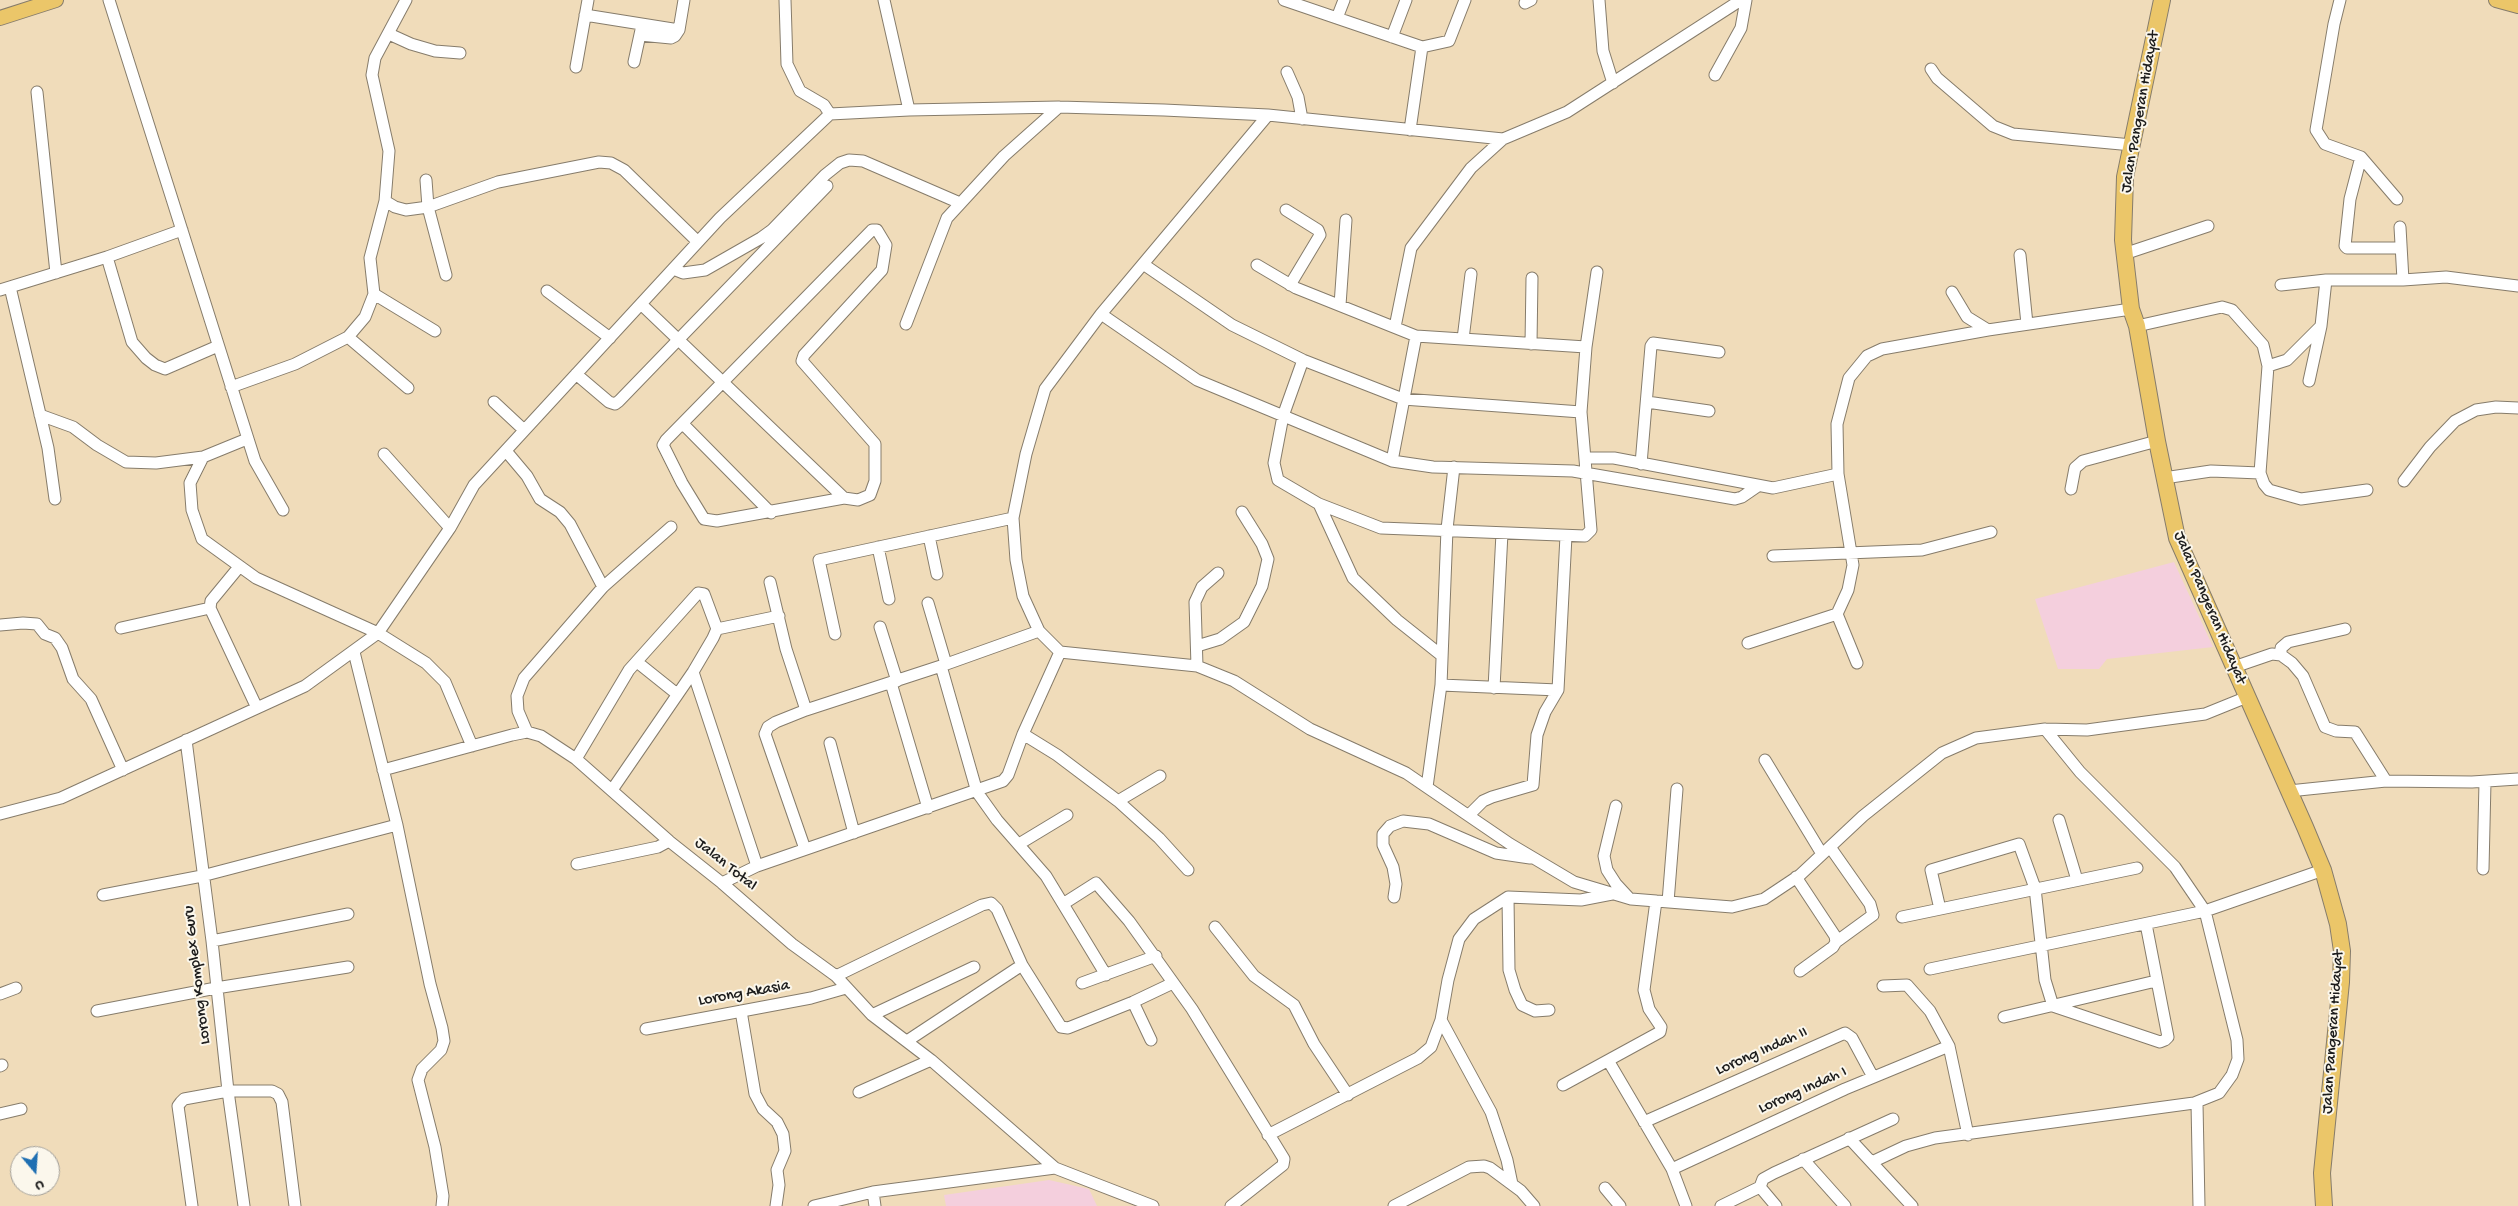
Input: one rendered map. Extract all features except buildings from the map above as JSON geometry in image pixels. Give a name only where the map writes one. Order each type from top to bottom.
[{"type":"highway","name":"Jalan Pangeran Hidayat","points":[[2162,0],[2125,177],[2124,254],[2131,309],[2137,326],[2157,441],[2177,538],[2323,870],[2338,924],[2342,951],[2341,982],[2322,1173],[2324,1206]]},
{"type":"main road","points":[[0,18],[56,0]]},
{"type":"main road","points":[[2496,0],[2518,6]]},
{"type":"street","points":[[110,0],[230,387],[255,461],[283,510]]},
{"type":"street","points":[[230,387],[295,364],[348,337],[365,316],[374,294],[370,258],[386,201],[389,151],[372,75],[375,58],[406,0]]},
{"type":"street","points":[[576,67],[588,0]]},
{"type":"street","points":[[585,15],[670,38],[675,36],[679,30],[684,0]]},
{"type":"street","points":[[785,0],[787,64],[800,91],[824,105],[830,114]]},
{"type":"street","points":[[884,0],[909,110]]},
{"type":"street","points":[[1285,0],[1422,47],[1449,41],[1465,0]]},
{"type":"street","points":[[1338,18],[1344,0]]},
{"type":"street","points":[[1392,37],[1406,0]]},
{"type":"street","points":[[1600,0],[1602,51],[1613,83]]},
{"type":"street","points":[[1395,327],[1411,248],[1471,168],[1503,139],[1567,112],[1741,0]]},
{"type":"street","points":[[1715,75],[1740,28],[1746,0]]},
{"type":"street","points":[[2340,0],[2334,24],[2316,130],[2319,138],[2325,144],[2361,157],[2396,199]]},
{"type":"street","points":[[634,62],[641,30]]},
{"type":"street","points":[[389,34],[411,44],[435,51],[460,54]]},
{"type":"street","points":[[1410,130],[1422,47]]},
{"type":"street","points":[[1931,69],[1942,83],[1993,126],[2013,134],[2132,145]]},
{"type":"street","points":[[1287,72],[1298,97],[1302,119]]},
{"type":"street","points":[[37,92],[56,273]]},
{"type":"street","points":[[906,324],[947,218],[1004,156],[1058,107]]},
{"type":"street","points":[[0,814],[61,798],[305,686],[378,633],[450,528],[474,485],[720,218],[830,114],[909,110],[1058,107],[1268,116],[1503,139]]},
{"type":"street","points":[[1268,116],[1101,314],[1045,389],[1026,454],[1012,518],[1016,560],[1023,596],[1039,631],[1060,652],[1197,666],[1234,681],[1310,730],[1406,773],[1534,858],[1574,882],[1631,900],[1732,907],[1764,899],[1796,877],[1863,816],[1942,753],[1976,738],[2045,729],[2087,730],[2205,714],[2247,697]]},
{"type":"street","points":[[2361,157],[2350,199],[2345,246],[2347,248],[2401,248]]},
{"type":"street","points":[[673,269],[683,273],[704,270],[761,238],[772,230],[825,175],[840,163],[849,160],[863,160],[960,203]]},
{"type":"street","points":[[386,201],[395,207],[406,210],[428,208],[498,182],[599,162],[611,163],[624,170],[698,242]]},
{"type":"street","points":[[426,180],[428,208],[446,275]]},
{"type":"street","points":[[576,374],[609,402],[616,404],[827,186]]},
{"type":"street","points":[[1286,210],[1318,230],[1320,235],[1290,285]]},
{"type":"street","points":[[1340,305],[1346,220]]},
{"type":"street","points":[[2124,254],[2208,226]]},
{"type":"street","points":[[2400,227],[2403,280]]},
{"type":"street","points":[[55,499],[51,463],[40,416],[5,289],[107,257],[182,230]]},
{"type":"street","points":[[872,230],[877,230],[886,245],[882,270],[804,356],[802,362],[875,444],[875,481],[870,494],[858,500],[844,498],[717,521],[704,519],[682,483],[663,445],[723,382],[872,230]]},
{"type":"street","points":[[2020,255],[2027,324]]},
{"type":"street","points":[[107,257],[132,342],[146,358],[155,365],[165,369],[218,346]]},
{"type":"street","points":[[1143,264],[1232,326],[1303,360],[1403,399],[1581,412]]},
{"type":"street","points":[[1257,265],[1290,285],[1416,336],[1586,347]]},
{"type":"street","points":[[1303,360],[1283,416],[1274,463],[1278,480],[1318,504],[1381,528],[1447,529],[1585,536],[1591,530],[1588,474],[1581,412],[1586,347],[1597,272]]},
{"type":"street","points":[[1463,339],[1471,274]]},
{"type":"street","points":[[2281,285],[2326,280],[2403,280],[2446,277],[2518,286]]},
{"type":"street","points":[[1531,344],[1532,278]]},
{"type":"street","points":[[2309,382],[2321,326],[2326,280]]},
{"type":"street","points":[[547,291],[610,338]]},
{"type":"street","points":[[1952,292],[1967,316],[1988,330]]},
{"type":"street","points":[[374,294],[435,331]]},
{"type":"street","points":[[641,304],[679,338],[844,498]]},
{"type":"street","points":[[2137,326],[2227,307],[2263,344],[2268,366],[2260,473],[2264,484],[2269,490],[2288,497],[2301,499],[2367,490]]},
{"type":"street","points":[[1857,663],[1837,614],[1848,590],[1853,565],[1838,474],[1837,424],[1849,378],[1868,356],[1882,350],[1988,330],[2131,309]]},
{"type":"street","points":[[1101,314],[1197,380],[1392,461],[1433,467],[1574,471],[1734,498],[1742,497],[1758,486]]},
{"type":"street","points":[[2268,366],[2287,360],[2321,326]]},
{"type":"street","points":[[1392,461],[1416,336]]},
{"type":"street","points":[[348,337],[408,388]]},
{"type":"street","points":[[1641,464],[1651,346],[1654,343],[1719,352]]},
{"type":"street","points":[[494,402],[524,430]]},
{"type":"street","points":[[1647,402],[1709,411]]},
{"type":"street","points":[[2404,481],[2430,446],[2455,421],[2476,410],[2496,407],[2518,408]]},
{"type":"street","points":[[40,416],[73,426],[97,445],[126,462],[156,463],[203,458],[248,439]]},
{"type":"street","points":[[683,424],[771,512]]},
{"type":"street","points":[[2072,489],[2075,468],[2083,461],[2157,441]]},
{"type":"street","points":[[506,451],[527,476],[540,499],[560,512],[570,524],[603,587]]},
{"type":"street","points":[[384,454],[450,528]]},
{"type":"street","points":[[203,458],[190,483],[192,510],[202,539],[256,578],[378,633],[426,663],[445,682],[472,746]]},
{"type":"street","points":[[1586,458],[1614,458],[1772,488],[1838,474]]},
{"type":"street","points":[[1427,787],[1441,685],[1447,529],[1454,467]]},
{"type":"street","points":[[2164,478],[2211,471],[2260,473]]},
{"type":"street","points":[[1318,504],[1353,578],[1397,620],[1441,655]]},
{"type":"street","points":[[1197,646],[1220,639],[1244,622],[1262,586],[1268,559],[1262,544],[1242,512]]},
{"type":"street","points":[[835,634],[819,560],[1012,518]]},
{"type":"street","points":[[383,770],[527,732],[518,711],[517,696],[524,678],[603,587],[671,527]]},
{"type":"street","points":[[1773,556],[1922,550],[1991,532]]},
{"type":"street","points":[[1494,688],[1502,533]]},
{"type":"street","points":[[928,536],[937,574]]},
{"type":"street","points":[[1469,814],[1484,801],[1492,797],[1533,785],[1537,735],[1545,712],[1558,690],[1566,536]]},
{"type":"street","points":[[878,547],[889,600]]},
{"type":"street","points":[[239,567],[211,601],[210,608],[257,708]]},
{"type":"street","points":[[1197,666],[1195,602],[1202,587],[1218,573]]},
{"type":"street","points":[[770,582],[786,649],[806,710]]},
{"type":"street","points":[[576,759],[629,670],[698,593],[704,594],[717,629]]},
{"type":"street","points":[[928,603],[977,792],[997,820],[1046,876],[1106,975]]},
{"type":"street","points":[[121,628],[210,608]]},
{"type":"street","points":[[1748,642],[1837,614]]},
{"type":"street","points":[[612,790],[693,672],[717,629],[778,616]]},
{"type":"street","points":[[0,625],[37,624],[45,634],[55,638],[62,648],[73,679],[91,699],[123,770]]},
{"type":"street","points":[[880,627],[928,808]]},
{"type":"street","points":[[2281,655],[2280,648],[2288,642],[2345,629]]},
{"type":"street","points":[[805,849],[765,734],[768,727],[806,710],[894,682],[1039,631]]},
{"type":"street","points":[[354,652],[397,825],[430,984],[444,1041],[441,1050],[422,1069],[418,1080],[435,1147],[443,1196],[442,1206]]},
{"type":"street","points":[[722,883],[757,866],[977,792],[1003,781],[1008,775],[1023,734],[1060,652]]},
{"type":"street","points":[[2234,667],[2272,654],[2281,655],[2292,663],[2303,676],[2325,727],[2336,731],[2355,732],[2362,740],[2386,781]]},
{"type":"street","points":[[637,662],[677,694]]},
{"type":"street","points":[[693,672],[757,866]]},
{"type":"street","points":[[1441,685],[1558,690]]},
{"type":"street","points":[[1872,1162],[1922,1141],[2197,1103],[2219,1093],[2232,1075],[2238,1058],[2237,1040],[2205,910],[2175,867],[2080,772],[2045,729]]},
{"type":"street","name":"Jalan Total","points":[[527,732],[541,736],[576,759],[669,841],[722,883],[792,944],[836,976],[872,1015],[931,1060],[1056,1168]]},
{"type":"street","points":[[1023,734],[1057,755],[1118,801],[1159,838],[1188,870]]},
{"type":"street","name":"Lorong Komplex Guru","points":[[186,740],[202,876],[212,941],[228,1091],[244,1206]]},
{"type":"street","points":[[830,744],[854,834]]},
{"type":"street","points":[[1765,760],[1826,850],[1870,904],[1873,915],[1800,970]]},
{"type":"street","points":[[1118,801],[1160,776]]},
{"type":"street","points":[[2289,791],[2386,781],[2485,782],[2518,779]]},
{"type":"street","points":[[2483,869],[2485,782]]},
{"type":"street","points":[[1668,902],[1677,789]]},
{"type":"street","points":[[1616,806],[1604,856],[1607,870],[1616,884],[1631,900]]},
{"type":"street","points":[[1019,844],[1067,815]]},
{"type":"street","points":[[2060,820],[2078,880]]},
{"type":"street","points":[[1394,896],[1396,884],[1393,867],[1383,845],[1383,834],[1390,826],[1403,822],[1429,824],[1496,853],[1534,858]]},
{"type":"street","points":[[103,895],[202,876],[397,825]]},
{"type":"street","points":[[577,864],[658,848],[669,841]]},
{"type":"street","points":[[1940,908],[1931,870],[2019,844],[2035,888],[2045,980],[2053,1006]]},
{"type":"street","points":[[1902,917],[2137,868]]},
{"type":"street","points":[[1930,968],[2146,924],[2205,910],[2323,870]]},
{"type":"street","points":[[1796,877],[1835,936],[1836,942]]},
{"type":"street","points":[[1063,904],[1096,883],[1156,956],[1192,1009],[1284,1159],[1283,1165],[1231,1206]]},
{"type":"street","points":[[1268,1135],[1418,1058],[1431,1046],[1441,1020],[1448,980],[1459,939],[1474,919],[1508,896],[1581,900],[1613,894]]},
{"type":"street","points":[[1508,896],[1509,970],[1515,990],[1522,1006],[1535,1011],[1549,1010]]},
{"type":"street","points":[[1563,1085],[1609,1062],[1660,1032],[1661,1027],[1649,1009],[1644,990],[1656,902]]},
{"type":"street","points":[[836,976],[982,905],[991,903],[997,909],[1022,965],[1061,1027],[1068,1028],[1133,1002],[1173,983]]},
{"type":"street","points":[[212,941],[348,914]]},
{"type":"street","points":[[2053,1006],[2160,1042],[2168,1037],[2146,924]]},
{"type":"street","points":[[1216,927],[1254,976],[1294,1004],[1314,1044],[1348,1095]]},
{"type":"street","points":[[1082,983],[1156,956]]},
{"type":"street","points":[[907,1041],[1022,965]]},
{"type":"street","points":[[872,1015],[974,967]]},
{"type":"street","points":[[97,1011],[216,988],[348,968]]},
{"type":"street","points":[[2004,1017],[2156,981]]},
{"type":"street","points":[[1884,986],[1907,985],[1930,1011],[1949,1046],[1968,1135]]},
{"type":"street","points":[[0,994],[16,988]]},
{"type":"street","name":"Lorong Akasia","points":[[646,1029],[811,998],[846,988]]},
{"type":"street","points":[[1133,1002],[1151,1040]]},
{"type":"street","points":[[741,1011],[755,1094],[763,1108],[778,1122],[783,1134],[785,1151],[777,1170],[779,1185],[776,1206]]},
{"type":"street","points":[[1441,1020],[1491,1112],[1507,1160],[1512,1184]]},
{"type":"street","name":"Lorong Indah II","points":[[1644,1122],[1846,1033],[1852,1038],[1873,1078]]},
{"type":"street","name":"Lorong Indah I","points":[[1672,1169],[1873,1078],[1949,1046]]},
{"type":"street","points":[[859,1092],[931,1060]]},
{"type":"street","points":[[1609,1062],[1672,1169],[1686,1206]]},
{"type":"street","points":[[192,1206],[178,1106],[184,1099],[228,1091],[272,1091],[278,1094],[282,1102],[295,1206]]},
{"type":"street","points":[[2197,1103],[2199,1206]]},
{"type":"street","points":[[0,1114],[22,1109]]},
{"type":"street","points":[[1721,1206],[1760,1187],[1763,1179],[1892,1119]]},
{"type":"street","points":[[1849,1138],[1912,1206]]},
{"type":"street","points":[[1803,1159],[1845,1206]]},
{"type":"street","points":[[1394,1206],[1469,1168],[1484,1166],[1490,1168],[1512,1184],[1534,1206]]},
{"type":"street","points":[[814,1206],[872,1192],[1056,1168],[1153,1206]]},
{"type":"street","points":[[1760,1187],[1776,1206]]},
{"type":"street","points":[[1606,1188],[1620,1206]]},
{"type":"street","points":[[872,1192],[876,1206]]},
{"type":"shaded area","points":[[2174,562],[2213,647],[2107,659],[2099,669],[2058,669],[2035,599]]},
{"type":"shaded area","points":[[1049,1180],[1089,1189],[1097,1206],[946,1206],[944,1195]]}]
